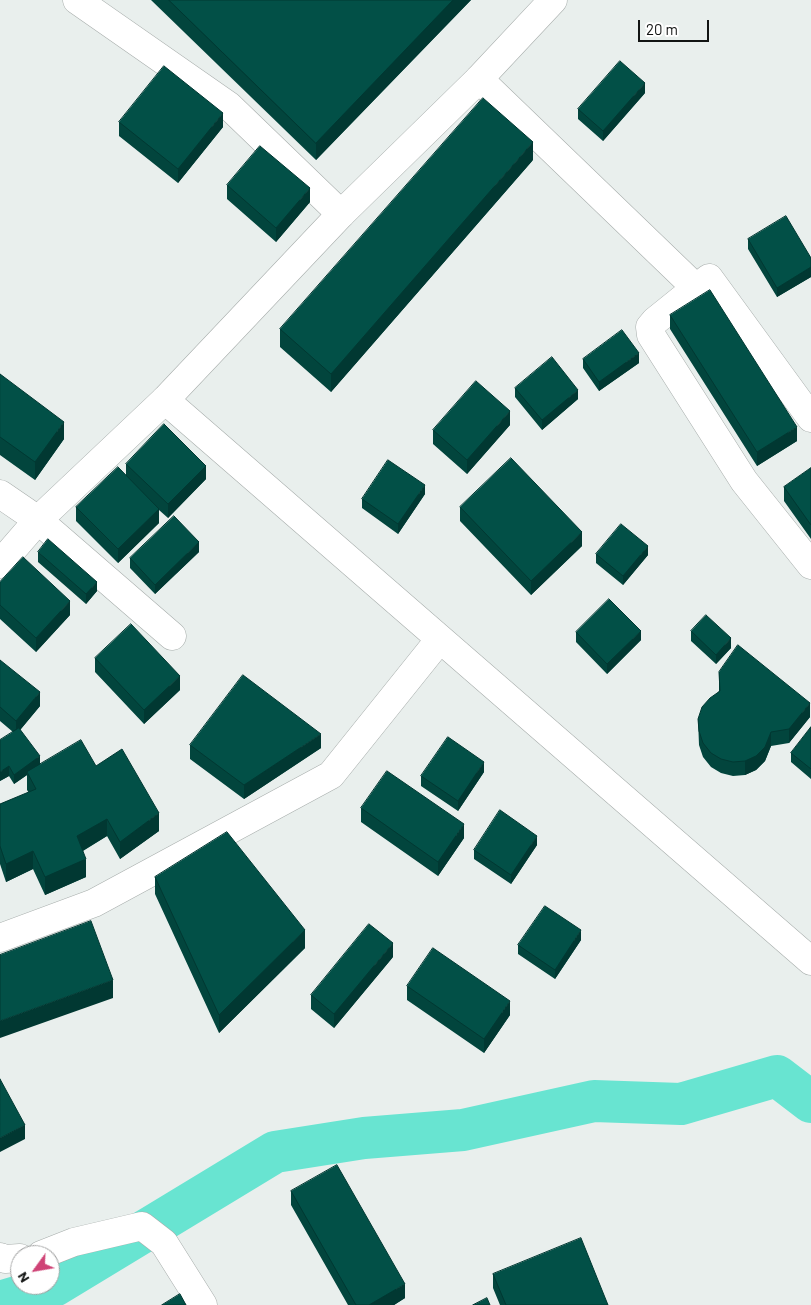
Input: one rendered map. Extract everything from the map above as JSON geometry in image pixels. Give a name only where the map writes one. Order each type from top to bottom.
[{"type":"street","points":[[77,0],[229,106],[341,214]]},
{"type":"street","points":[[0,564],[38,520],[165,400],[341,214],[479,79],[553,0]]},
{"type":"street","points":[[479,79],[696,288]]},
{"type":"street","points":[[811,418],[709,278],[655,320],[650,327],[651,335],[744,481],[811,565]]},
{"type":"street","points":[[165,400],[811,961]]},
{"type":"street","points":[[0,494],[38,520],[172,636]]},
{"type":"street","points":[[0,938],[94,904],[331,775],[440,639]]},
{"type":"street","points":[[60,1248],[74,1242],[151,1234],[164,1243],[203,1305]]},
{"type":"building","points":[[169,0],[453,0],[316,143]]},
{"type":"building","points":[[620,61],[645,83],[603,131],[578,109]]},
{"type":"building","points":[[164,66],[223,113],[178,169],[119,122]]},
{"type":"building","points":[[483,98],[533,142],[331,374],[280,329]]},
{"type":"building","points":[[260,146],[310,188],[276,228],[227,185]]},
{"type":"building","points":[[786,216],[811,258],[811,267],[777,288],[748,239]]},
{"type":"building","points":[[710,290],[797,427],[757,452],[670,315]]},
{"type":"building","points":[[622,330],[639,353],[599,382],[583,359]]},
{"type":"building","points":[[552,357],[578,390],[542,420],[515,388]]},
{"type":"building","points":[[0,374],[64,422],[35,462],[0,437]]},
{"type":"building","points":[[476,381],[510,411],[467,460],[433,430]]},
{"type":"building","points":[[164,424],[206,466],[168,504],[126,464]]},
{"type":"building","points":[[511,458],[582,532],[531,581],[460,507]]},
{"type":"building","points":[[388,460],[425,485],[398,524],[362,499]]},
{"type":"building","points":[[118,467],[159,509],[118,549],[76,507]]},
{"type":"building","points":[[811,468],[811,525],[784,487]]},
{"type":"building","points":[[174,516],[199,542],[155,585],[130,558]]},
{"type":"building","points":[[621,524],[648,546],[623,576],[596,554]]},
{"type":"building","points":[[48,539],[97,582],[86,594],[38,552]]},
{"type":"building","points":[[23,557],[70,601],[36,638],[0,605],[0,582]]},
{"type":"building","points":[[609,599],[641,631],[607,664],[576,632]]},
{"type":"building","points":[[706,615],[731,638],[716,655],[691,631]]},
{"type":"building","points":[[131,624],[180,676],[144,710],[95,658]]},
{"type":"building","points":[[738,645],[810,703],[789,729],[771,732],[765,747],[756,756],[745,761],[733,762],[721,759],[711,753],[703,743],[698,719],[702,707],[720,691],[719,672]]},
{"type":"building","points":[[0,660],[40,692],[16,721],[0,707]]},
{"type":"building","points":[[243,675],[321,734],[244,785],[190,745]]},
{"type":"building","points":[[811,727],[811,769],[791,753]]},
{"type":"building","points":[[19,728],[40,756],[14,775],[9,766],[0,772],[0,740]]},
{"type":"building","points":[[448,737],[484,762],[458,801],[421,776]]},
{"type":"building","points":[[81,740],[96,766],[122,749],[159,813],[120,842],[107,819],[77,836],[86,859],[45,877],[33,851],[6,864],[0,846],[0,804],[36,789],[27,772]]},
{"type":"building","points":[[387,771],[464,824],[438,862],[361,808]]},
{"type":"building","points":[[500,810],[537,836],[511,875],[474,850]]},
{"type":"building","points":[[227,832],[305,930],[219,1015],[155,877]]},
{"type":"building","points":[[545,906],[581,930],[555,970],[518,945]]},
{"type":"building","points":[[91,921],[113,980],[0,1021],[0,955]]},
{"type":"building","points":[[369,924],[393,943],[334,1014],[311,995]]},
{"type":"building","points":[[433,948],[510,1001],[484,1039],[407,986]]},
{"type":"building","points":[[0,1079],[25,1125],[0,1138]]},
{"type":"building","points":[[337,1165],[405,1284],[369,1305],[356,1305],[291,1191]]},
{"type":"building","points":[[581,1238],[608,1305],[506,1305],[493,1274]]},
{"type":"building","points":[[180,1294],[186,1305],[162,1305]]},
{"type":"building","points":[[487,1298],[490,1305],[473,1305]]},
{"type":"waterway","points":[[0,1302],[54,1286],[275,1152],[364,1138],[463,1130],[594,1101],[681,1104],[777,1076],[811,1102]]}]
